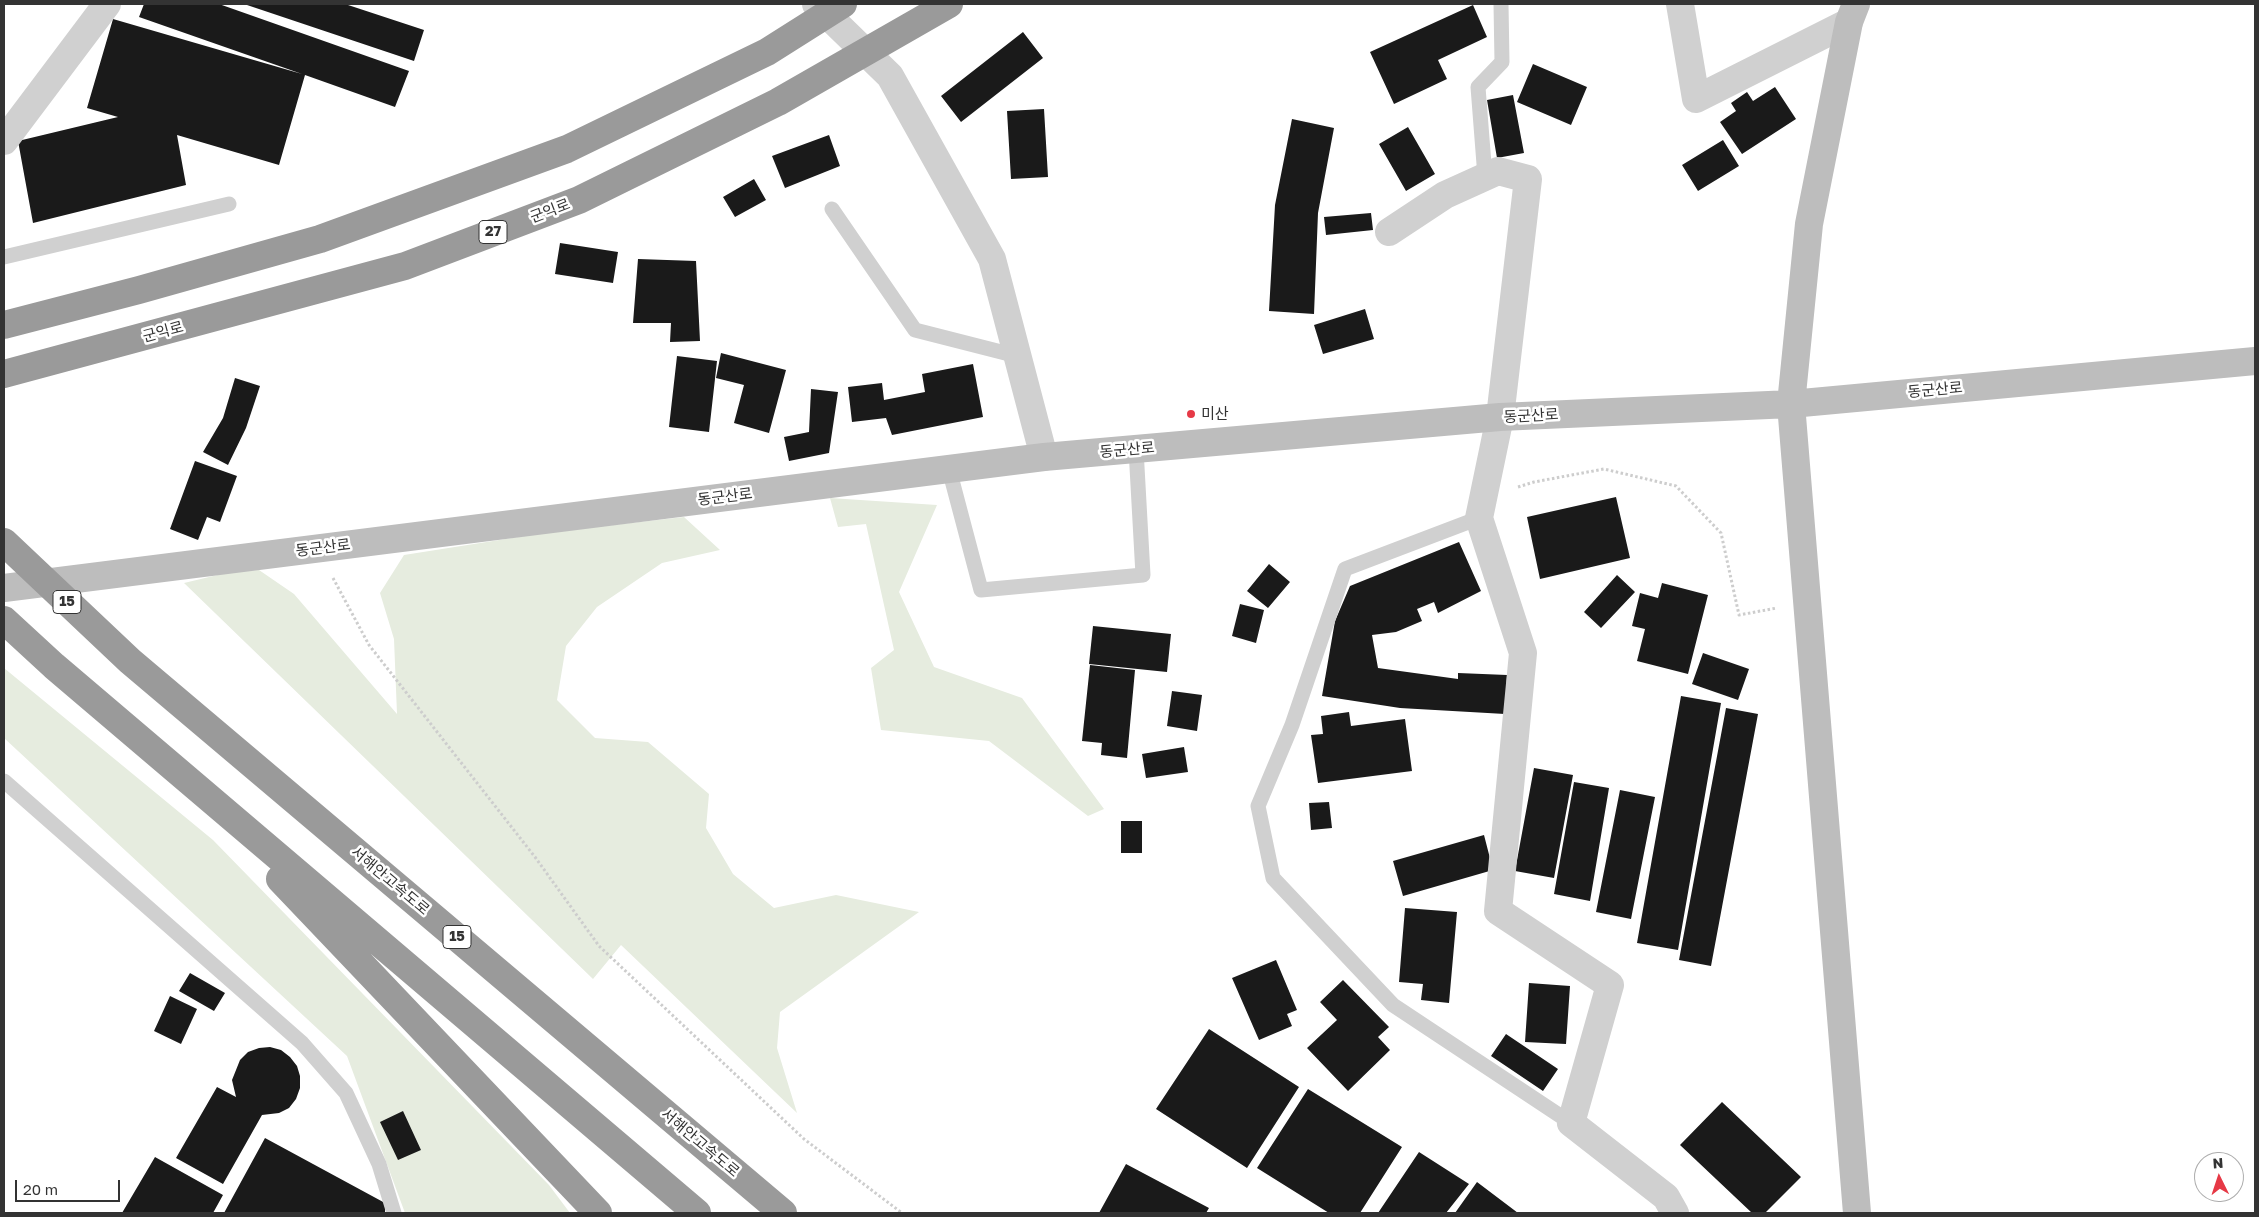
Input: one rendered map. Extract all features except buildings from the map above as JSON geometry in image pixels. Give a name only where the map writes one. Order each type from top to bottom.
[{"type":"highway","points":[[4,325],[139,290],[320,239],[567,149],[767,52],[843,4]]},
{"type":"highway","name":"군익로","points":[[4,374],[405,266],[579,200],[778,102],[948,4]]},
{"type":"highway","name":"서해안고속도로","points":[[4,542],[130,661],[783,1213]]},
{"type":"highway","points":[[4,620],[54,666],[697,1213]]},
{"type":"highway","points":[[181,774],[598,1213]]},
{"type":"street","points":[[4,142],[107,4]]},
{"type":"street","points":[[816,4],[890,76],[992,259],[1044,457]]},
{"type":"street","points":[[1680,4],[1696,99],[1852,13]]},
{"type":"street","points":[[1852,13],[1809,224],[1792,404],[1857,1213]]},
{"type":"street","points":[[1389,232],[1445,195],[1498,172],[1528,179],[1500,417],[1481,508],[1523,653],[1498,911],[1610,986],[1572,1123],[1666,1196],[1675,1213]]},
{"type":"street","name":"동군산로","points":[[4,588],[1044,457],[1500,417],[1792,404],[2255,360]]},
{"type":"lane","points":[[1485,177],[1478,87],[1502,62],[1500,4]]},
{"type":"lane","points":[[4,257],[230,204]]},
{"type":"lane","points":[[832,209],[915,330],[1017,356]]},
{"type":"lane","points":[[949,469],[981,590],[1143,576],[1136,449]]},
{"type":"lane","points":[[1481,508],[1345,569],[1292,725],[1258,806],[1273,878],[1393,1005],[1572,1123]]},
{"type":"lane","points":[[4,781],[302,1042],[346,1092],[379,1164],[394,1213]]},
{"type":"path","points":[[1481,508],[1534,482],[1604,469],[1676,486],[1722,533],[1739,615],[1807,603]]},
{"type":"path","points":[[316,549],[369,645],[535,857],[600,946],[804,1139],[902,1213]]},
{"type":"shaded area","points":[[830,498],[937,505],[899,592],[934,667],[1022,698],[1104,809],[1088,816],[989,741],[881,730],[871,668],[894,650],[866,524],[838,527]]},
{"type":"shaded area","points":[[684,517],[720,550],[662,563],[597,607],[566,646],[557,700],[595,738],[648,742],[709,794],[706,828],[733,874],[774,908],[836,895],[919,912],[780,1012],[777,1048],[797,1113],[621,945],[593,979],[184,583],[230,572],[259,570],[294,594],[397,714],[394,639],[380,593],[404,555],[550,532]]},
{"type":"shaded area","points":[[4,668],[213,840],[549,1185],[570,1213],[405,1213],[347,1056],[4,738]]},
{"type":"place","name":"미산","points":[[1191,414]]}]
